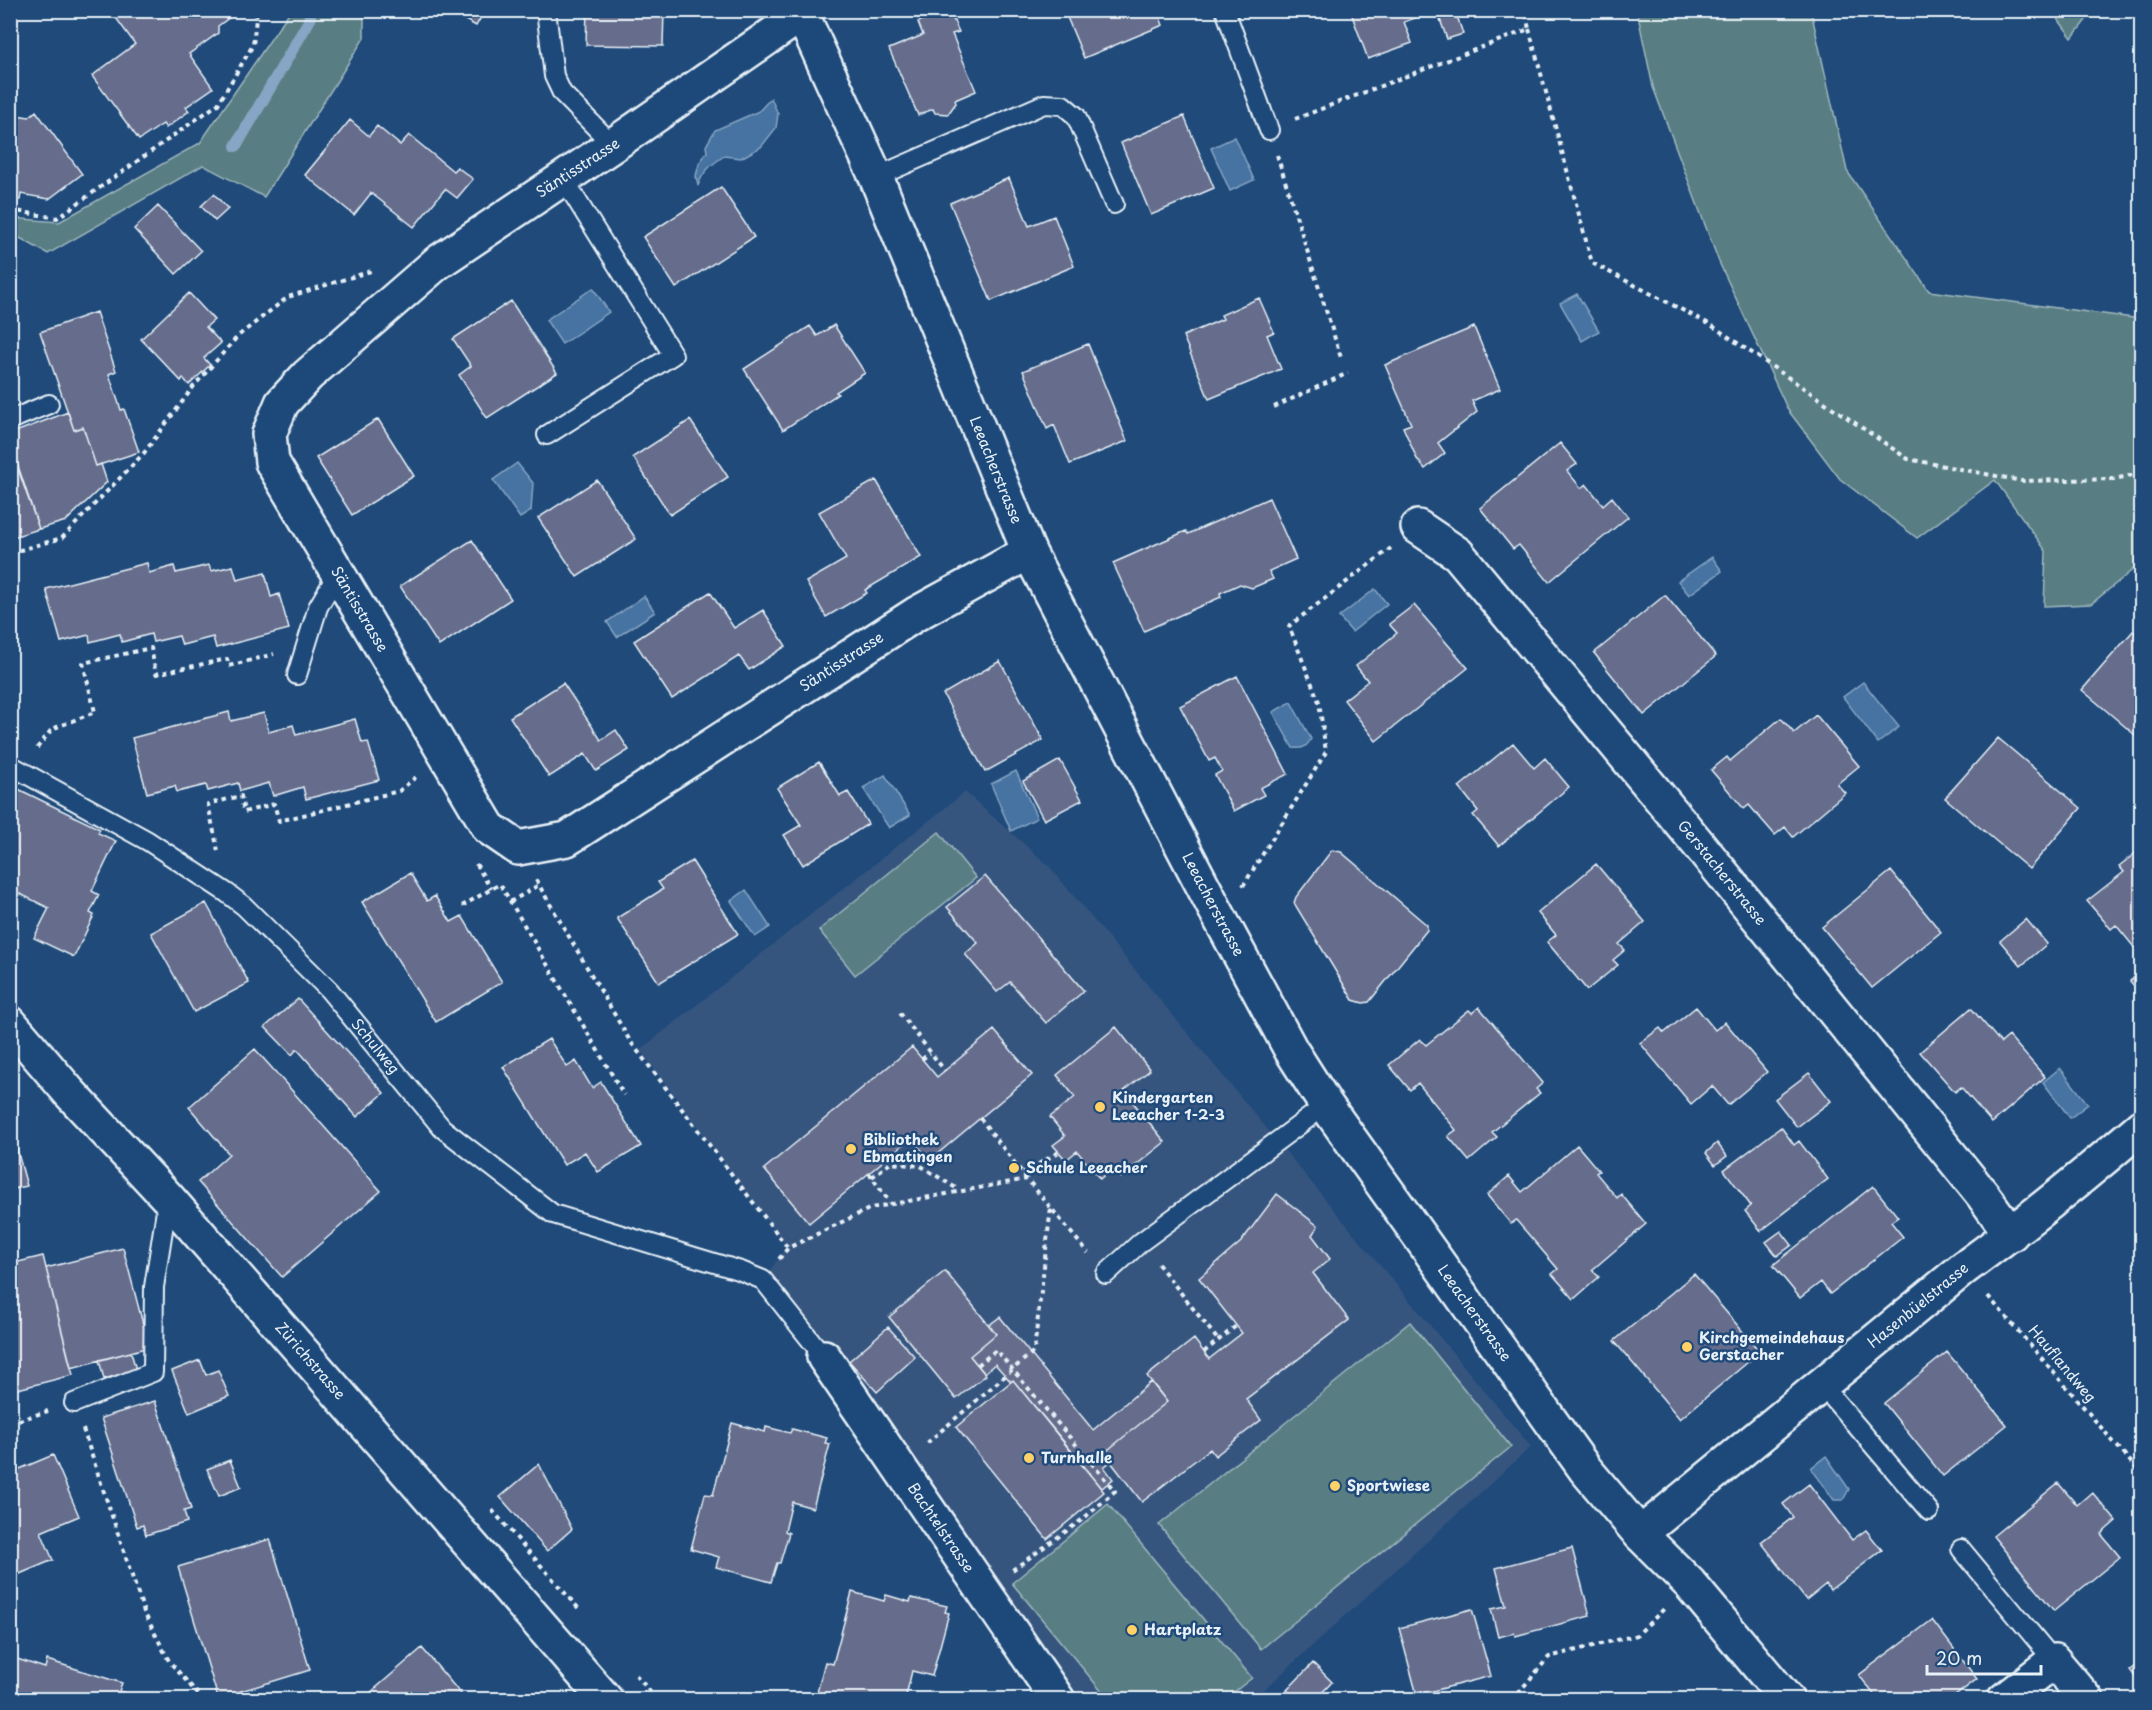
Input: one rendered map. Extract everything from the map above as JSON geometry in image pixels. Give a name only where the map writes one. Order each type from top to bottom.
[{"type":"street","name":"Säntisstrasse","points":[[801,12],[613,146],[437,262],[308,375],[282,403],[269,434],[272,462],[489,828],[518,848],[567,839],[916,614],[1029,552]]},
{"type":"street","name":"Leeacherstrasse","points":[[801,12],[876,177],[1029,552],[1291,1050],[1326,1105],[1586,1469],[1640,1534],[1689,1584],[1787,1700]]},
{"type":"street","name":"Gerstacherstrasse","points":[[1418,527],[1458,554],[1705,852],[2011,1234]]},
{"type":"street","name":"Zürichstrasse","points":[[10,1023],[69,1092],[168,1198],[606,1700]]},
{"type":"street","name":"Hasenbüelstrasse","points":[[1640,1534],[1964,1268],[2085,1176],[2142,1126]]},
{"type":"street","name":"Bachtelstrasse","points":[[824,1357],[1058,1700]]},
{"type":"street","points":[[2004,1700],[2054,1661],[2087,1700]]},
{"type":"lane","points":[[546,10],[554,76],[562,93],[613,146]]},
{"type":"lane","points":[[1225,10],[1269,130]]},
{"type":"lane","points":[[876,177],[1044,104],[1063,105],[1076,117],[1114,204]]},
{"type":"lane","points":[[547,435],[673,355],[563,178]]},
{"type":"lane","points":[[10,420],[49,404]]},
{"type":"lane","points":[[297,675],[318,607],[338,573]]},
{"type":"lane","name":"Schulweg","points":[[15,767],[148,841],[244,906],[328,990],[442,1128],[553,1214],[741,1270],[763,1280],[824,1357]]},
{"type":"lane","points":[[1106,1274],[1141,1242],[1326,1105]]},
{"type":"lane","points":[[74,1402],[153,1372],[154,1287],[168,1198]]},
{"type":"lane","points":[[1821,1384],[1929,1511]]},
{"type":"lane","points":[[1961,1549],[2054,1661]]},
{"type":"path","points":[[10,210],[57,219],[218,104],[253,45],[257,10]]},
{"type":"path","points":[[1525,10],[1592,263],[1711,325],[1908,459],[2022,481],[2114,479],[2142,473]]},
{"type":"path","points":[[1342,361],[1269,130],[1529,29]]},
{"type":"path","points":[[10,553],[62,538],[144,453],[194,386],[238,336],[288,297],[336,281]]},
{"type":"path","points":[[1274,407],[1348,373]]},
{"type":"path","points":[[1216,911],[1246,883],[1326,752],[1319,702],[1289,626],[1418,527]]},
{"type":"path","points":[[15,767],[52,729],[95,712],[83,663],[151,648],[156,674],[227,659],[229,666],[305,645]]},
{"type":"path","points":[[226,893],[208,804],[241,796],[244,812],[274,804],[279,821],[399,791],[446,753]]},
{"type":"path","points":[[518,848],[630,1041],[788,1248],[871,1208],[1027,1179]]},
{"type":"path","points":[[462,906],[500,884],[624,1095]]},
{"type":"path","points":[[510,902],[539,885]]},
{"type":"path","points":[[900,1013],[945,1071]]},
{"type":"path","points":[[922,1059],[930,1053]]},
{"type":"path","points":[[980,1118],[1106,1274]]},
{"type":"path","points":[[1023,1173],[1059,1152]]},
{"type":"path","points":[[891,1204],[871,1175],[890,1164],[921,1166],[960,1191]]},
{"type":"path","points":[[899,1467],[1034,1351],[1051,1207]]},
{"type":"path","points":[[1141,1242],[1218,1340]]},
{"type":"path","name":"Hauflandweg","points":[[1964,1268],[2142,1475]]},
{"type":"path","points":[[1204,1352],[1236,1326]]},
{"type":"path","points":[[978,1365],[996,1350],[1115,1491],[1083,1519],[984,1591]]},
{"type":"path","points":[[10,1423],[74,1402],[144,1612],[169,1661],[203,1700]]},
{"type":"path","points":[[1512,1700],[1549,1657],[1637,1635],[1689,1584]]},
{"type":"shaded area","points":[[771,98],[778,114],[776,128],[761,147],[741,158],[724,156],[708,169],[698,186],[696,176],[699,164],[707,152],[706,146],[715,130],[759,111]]},
{"type":"shaded area","points":[[1235,137],[1254,180],[1230,191],[1211,148]]},
{"type":"shaded area","points":[[593,288],[609,312],[562,344],[546,320]]},
{"type":"shaded area","points":[[1577,294],[1599,331],[1582,341],[1560,303]]},
{"type":"shaded area","points":[[517,463],[533,483],[531,511],[520,518],[493,480]]},
{"type":"shaded area","points":[[1712,557],[1722,571],[1689,595],[1678,581]]},
{"type":"shaded area","points":[[1375,589],[1387,604],[1352,632],[1339,617]]},
{"type":"shaded area","points":[[644,596],[655,612],[617,637],[607,622]]},
{"type":"shaded area","points":[[1863,682],[1899,727],[1878,743],[1843,697]]},
{"type":"shaded area","points":[[1291,702],[1311,739],[1301,748],[1293,748],[1273,712]]},
{"type":"shaded area","points":[[1016,771],[1037,818],[1011,831],[991,784]]},
{"type":"shaded area","points":[[885,775],[910,815],[889,828],[863,788]]},
{"type":"shaded area","name":"Schule Leeacher","points":[[965,792],[1049,866],[1531,1447],[1254,1699],[1058,1699],[763,1280],[787,1247],[640,1050]]},
{"type":"shaded area","points":[[746,890],[770,927],[755,937],[731,901]]},
{"type":"shaded area","points":[[2060,1068],[2088,1104],[2070,1118],[2043,1082]]},
{"type":"shaded area","points":[[1826,1456],[1849,1489],[1843,1500],[1834,1500],[1811,1468]]},
{"type":"green space","points":[[290,11],[364,11],[364,38],[264,197],[203,165],[48,254],[11,233],[11,218],[59,222],[200,143]]},
{"type":"green space","points":[[1637,11],[1811,11],[1847,171],[1929,291],[2141,319],[2141,563],[2091,604],[2044,606],[2046,551],[1995,480],[1917,538],[1840,479],[1788,410],[1719,262],[1653,87]]},
{"type":"green space","points":[[2052,11],[2093,11],[2072,38]]},
{"type":"green space","points":[[939,832],[976,878],[855,975],[819,930]]},
{"type":"green space","name":"Sportwiese","points":[[1410,1322],[1511,1447],[1261,1649],[1159,1525]]},
{"type":"green space","name":"Hartplatz","points":[[1108,1504],[1252,1678],[1225,1699],[1108,1699],[1012,1583]]},
{"type":"building","points":[[231,10],[230,17],[218,26],[218,33],[189,54],[213,88],[186,107],[189,111],[166,128],[163,124],[139,140],[92,76],[135,44],[111,11]]},
{"type":"building","points":[[447,10],[485,10],[476,26]]},
{"type":"building","points":[[587,10],[664,10],[663,46],[586,45]]},
{"type":"building","points":[[949,10],[959,32],[952,34],[976,91],[955,100],[956,103],[948,114],[935,113],[933,109],[918,115],[889,49],[923,35],[918,22]]},
{"type":"building","points":[[1064,10],[1157,10],[1163,25],[1084,58]]},
{"type":"building","points":[[1350,10],[1434,11],[1404,22],[1412,43],[1368,59]]},
{"type":"building","points":[[1455,10],[1463,34],[1447,39],[1437,11]]},
{"type":"building","points":[[36,111],[82,174],[49,199],[21,194],[20,200],[10,199],[10,114],[29,117]]},
{"type":"building","points":[[1184,116],[1214,188],[1151,215],[1121,143]]},
{"type":"building","points":[[350,120],[369,136],[377,126],[400,145],[409,135],[453,171],[457,167],[473,179],[457,198],[445,189],[414,227],[371,193],[354,215],[305,175]]},
{"type":"building","points":[[1009,178],[1029,226],[1054,216],[1074,266],[991,301],[950,203]]},
{"type":"building","points":[[721,187],[754,237],[676,288],[643,237]]},
{"type":"building","points":[[214,194],[228,209],[215,221],[201,206]]},
{"type":"building","points":[[158,206],[201,251],[176,274],[134,229]]},
{"type":"building","points":[[189,293],[214,320],[206,327],[221,343],[204,358],[210,365],[189,385],[183,378],[181,381],[141,339]]},
{"type":"building","points":[[1259,298],[1274,332],[1267,335],[1281,369],[1209,399],[1183,336],[1223,319],[1221,315]]},
{"type":"building","points":[[511,301],[557,373],[487,418],[459,375],[471,366],[453,339]]},
{"type":"building","points":[[96,312],[116,371],[109,374],[139,452],[96,466],[83,427],[74,430],[40,332]]},
{"type":"building","points":[[834,325],[865,373],[836,392],[838,394],[783,430],[744,369],[810,326],[817,336]]},
{"type":"building","points":[[1474,327],[1500,389],[1472,401],[1477,412],[1438,443],[1445,453],[1425,469],[1417,459],[1403,427],[1411,424],[1385,365]]},
{"type":"building","points":[[1088,344],[1127,441],[1070,464],[1054,425],[1047,429],[1023,371]]},
{"type":"building","points":[[68,412],[74,430],[83,427],[96,466],[101,464],[107,482],[66,521],[39,529],[10,442],[10,434]]},
{"type":"building","points":[[378,419],[414,476],[352,515],[316,458]]},
{"type":"building","points":[[690,420],[728,477],[670,515],[633,457]]},
{"type":"building","points":[[1560,443],[1577,464],[1567,471],[1581,488],[1586,484],[1603,505],[1612,497],[1628,517],[1549,582],[1519,545],[1513,549],[1480,508]]},
{"type":"building","points":[[10,446],[39,529],[10,538]]},
{"type":"building","points":[[597,480],[636,539],[577,577],[538,518]]},
{"type":"building","points":[[876,480],[921,557],[865,590],[867,593],[826,617],[806,582],[846,559],[819,512]]},
{"type":"building","points":[[1269,498],[1296,559],[1269,571],[1273,579],[1252,588],[1240,584],[1220,593],[1221,597],[1144,631],[1113,563],[1186,531],[1188,534]]},
{"type":"building","points":[[472,540],[511,599],[439,646],[400,586]]},
{"type":"building","points":[[147,563],[149,573],[174,566],[176,573],[209,565],[211,571],[233,566],[237,580],[265,573],[271,597],[279,594],[289,629],[216,648],[213,637],[182,645],[179,636],[153,642],[151,634],[122,642],[120,634],[90,642],[89,635],[61,642],[46,589]]},
{"type":"building","points":[[710,592],[734,628],[763,610],[786,646],[749,670],[739,656],[672,699],[634,641]]},
{"type":"building","points":[[1665,595],[1716,656],[1644,715],[1594,653]]},
{"type":"building","points":[[1414,605],[1468,668],[1376,741],[1344,700],[1368,681],[1356,666],[1397,633],[1389,624]]},
{"type":"building","points":[[2133,631],[2142,638],[2142,741],[2082,690]]},
{"type":"building","points":[[1000,661],[1043,740],[985,772],[943,694]]},
{"type":"building","points":[[1237,676],[1288,774],[1260,788],[1264,795],[1234,811],[1215,775],[1222,771],[1215,758],[1209,761],[1180,706]]},
{"type":"building","points":[[563,683],[601,740],[616,730],[629,750],[596,771],[585,754],[549,777],[510,717]]},
{"type":"building","points":[[229,712],[231,721],[264,713],[269,732],[293,725],[296,735],[355,719],[362,743],[368,742],[379,780],[306,799],[303,787],[273,796],[269,783],[240,791],[238,783],[208,791],[206,785],[177,792],[175,786],[147,793],[132,738]]},
{"type":"building","points":[[1816,715],[1859,766],[1837,784],[1845,793],[1793,837],[1785,827],[1775,835],[1749,805],[1744,809],[1711,770],[1727,757],[1730,761],[1781,718],[1794,733]]},
{"type":"building","points":[[1998,738],[2081,808],[2029,869],[1945,798]]},
{"type":"building","points":[[1513,743],[1534,768],[1545,758],[1569,787],[1499,846],[1473,815],[1478,811],[1459,787]]},
{"type":"building","points":[[1060,760],[1082,800],[1044,820],[1023,781]]},
{"type":"building","points":[[819,762],[840,796],[848,792],[868,824],[803,865],[784,835],[801,825],[777,788]]},
{"type":"building","points":[[10,785],[100,829],[98,833],[116,841],[92,891],[99,895],[90,913],[94,915],[74,957],[34,938],[49,908],[10,889]]},
{"type":"building","points":[[2142,848],[2142,949],[2138,952],[2116,925],[2111,929],[2087,901],[2124,872],[2119,866]]},
{"type":"building","points":[[1332,850],[1341,852],[1427,925],[1427,930],[1369,1002],[1353,1000],[1294,903],[1296,897]]},
{"type":"building","points":[[692,861],[738,934],[659,983],[617,918],[663,889],[658,882]]},
{"type":"building","points":[[1596,864],[1645,922],[1619,944],[1625,950],[1613,960],[1618,965],[1587,990],[1547,942],[1556,935],[1538,913]]},
{"type":"building","points":[[1891,871],[1941,932],[1872,988],[1822,927]]},
{"type":"building","points":[[410,873],[427,901],[435,896],[451,922],[462,916],[502,982],[436,1022],[362,902]]},
{"type":"building","points":[[985,876],[1084,991],[1046,1023],[1010,982],[997,992],[965,954],[978,943],[947,907]]},
{"type":"building","points":[[206,903],[249,983],[194,1012],[151,933]]},
{"type":"building","points":[[2026,919],[2047,944],[2021,966],[2000,941]]},
{"type":"building","points":[[2142,971],[2142,995],[2130,981]]},
{"type":"building","points":[[298,999],[384,1093],[357,1117],[297,1049],[292,1055],[265,1027]]},
{"type":"building","points":[[1479,1007],[1543,1083],[1536,1089],[1540,1093],[1492,1132],[1497,1137],[1469,1161],[1448,1136],[1456,1130],[1418,1083],[1410,1090],[1389,1065],[1420,1039],[1426,1045],[1469,1010],[1472,1013]]},
{"type":"building","points":[[1696,1007],[1715,1030],[1725,1022],[1767,1072],[1728,1105],[1712,1086],[1691,1104],[1640,1043],[1660,1028],[1664,1033]]},
{"type":"building","points":[[1971,1008],[2001,1043],[2009,1036],[2045,1077],[1992,1123],[1961,1087],[1955,1092],[1920,1052]]},
{"type":"building","name":"Kindergarten Leeacher 1-2-3","points":[[1116,1027],[1150,1070],[1124,1091],[1165,1142],[1120,1178],[1112,1168],[1100,1179],[1077,1151],[1066,1160],[1053,1145],[1065,1136],[1050,1117],[1075,1097],[1057,1075]]},
{"type":"building","points":[[994,1030],[1032,1075],[930,1160],[911,1138],[809,1223],[764,1169],[912,1047],[937,1077]]},
{"type":"building","points":[[549,1039],[567,1067],[576,1061],[592,1088],[601,1082],[641,1146],[598,1172],[585,1152],[564,1165],[503,1067]]},
{"type":"building","points":[[255,1049],[381,1191],[282,1277],[198,1182],[229,1154],[189,1107]]},
{"type":"building","points":[[1809,1073],[1831,1101],[1797,1127],[1775,1099]]},
{"type":"building","points":[[10,1124],[27,1186],[10,1190]]},
{"type":"building","points":[[1781,1127],[1794,1145],[1799,1141],[1828,1179],[1761,1231],[1745,1211],[1751,1206],[1724,1170]]},
{"type":"building","points":[[1717,1143],[1727,1156],[1715,1165],[1706,1153]]},
{"type":"building","points":[[1577,1145],[1599,1171],[1596,1173],[1617,1198],[1621,1194],[1646,1224],[1592,1270],[1599,1277],[1574,1299],[1552,1274],[1558,1269],[1516,1220],[1511,1224],[1487,1195],[1509,1176],[1522,1192]]},
{"type":"building","points":[[1873,1186],[1898,1217],[1891,1222],[1903,1237],[1830,1294],[1821,1282],[1800,1298],[1773,1265]]},
{"type":"building","points":[[1277,1194],[1318,1226],[1312,1235],[1330,1259],[1313,1273],[1349,1320],[1246,1399],[1261,1420],[1215,1456],[1210,1449],[1142,1502],[1104,1453],[1167,1402],[1147,1376],[1194,1339],[1209,1359],[1242,1333],[1199,1278],[1241,1242]]},
{"type":"building","points":[[1781,1231],[1792,1245],[1777,1256],[1766,1242]]},
{"type":"building","points":[[123,1248],[149,1347],[71,1368],[46,1268]]},
{"type":"building","points":[[43,1256],[73,1375],[10,1391],[10,1264]]},
{"type":"building","points":[[945,1271],[996,1334],[970,1356],[986,1375],[956,1399],[889,1317]]},
{"type":"building","name":"Kirchgemeindehaus Gerstacher","points":[[1694,1274],[1760,1352],[1680,1419],[1614,1341]]},
{"type":"building","points":[[1000,1317],[1093,1430],[1151,1382],[1167,1402],[1104,1453],[1111,1461],[1104,1467],[1113,1479],[1102,1488],[1013,1380],[1011,1382],[995,1364],[984,1373],[970,1356],[996,1334],[989,1325]]},
{"type":"building","points":[[888,1327],[915,1357],[877,1392],[849,1361]]},
{"type":"building","points":[[131,1352],[136,1370],[104,1379],[99,1360]]},
{"type":"building","points":[[1947,1352],[2007,1425],[1943,1476],[1884,1403]]},
{"type":"building","points":[[200,1360],[206,1375],[218,1370],[229,1396],[189,1413],[172,1371]]},
{"type":"building","name":"Turnhalle","points":[[1013,1380],[1104,1492],[1047,1539],[956,1427]]},
{"type":"building","points":[[155,1401],[191,1509],[184,1511],[187,1522],[146,1535],[143,1525],[137,1527],[101,1418]]},
{"type":"building","points":[[732,1423],[765,1432],[766,1427],[790,1433],[792,1429],[827,1438],[825,1443],[830,1444],[813,1508],[792,1502],[785,1531],[789,1533],[780,1563],[777,1563],[771,1582],[716,1567],[719,1557],[691,1549],[705,1494],[713,1495]]},
{"type":"building","points":[[53,1455],[79,1516],[41,1532],[53,1560],[10,1578],[10,1473]]},
{"type":"building","points":[[230,1460],[241,1487],[219,1496],[207,1469]]},
{"type":"building","points":[[539,1464],[572,1529],[547,1551],[500,1497]]},
{"type":"building","points":[[2058,1483],[2077,1505],[2092,1492],[2116,1521],[2101,1534],[2120,1557],[2054,1611],[1993,1536]]},
{"type":"building","points":[[1809,1484],[1852,1540],[1866,1530],[1882,1550],[1830,1590],[1826,1584],[1806,1600],[1761,1542],[1793,1517],[1783,1504]]},
{"type":"building","points":[[270,1539],[310,1670],[218,1698],[178,1567]]},
{"type":"building","points":[[1572,1548],[1590,1616],[1515,1636],[1514,1633],[1498,1637],[1491,1609],[1506,1606],[1496,1568]]},
{"type":"building","points":[[852,1592],[884,1601],[886,1595],[910,1602],[911,1598],[947,1606],[945,1612],[949,1613],[932,1676],[912,1671],[905,1700],[815,1700],[825,1662],[833,1664]]},
{"type":"building","points":[[1472,1609],[1491,1676],[1417,1695],[1399,1628]]},
{"type":"building","points":[[1932,1620],[1977,1679],[1950,1700],[1878,1700],[1859,1675]]},
{"type":"building","points":[[422,1648],[466,1700],[362,1700]]},
{"type":"building","points":[[17,1659],[45,1668],[47,1660],[122,1683],[119,1691],[145,1700],[10,1700],[10,1680]]},
{"type":"building","points":[[2142,1661],[2142,1686],[2130,1670]]},
{"type":"building","points":[[1313,1663],[1332,1682],[1315,1700],[1297,1700],[1287,1690]]},
{"type":"waterway","points":[[236,146],[309,21],[311,10]]},
{"type":"place","name":"Kindergarten Leeacher 1-2-3","points":[[1100,1107]]},
{"type":"place","name":"Bibliothek Ebmatingen","points":[[851,1149]]},
{"type":"place","name":"Schule Leeacher","points":[[1014,1168]]},
{"type":"place","name":"Kirchgemeindehaus Gerstacher","points":[[1687,1347]]},
{"type":"place","name":"Turnhalle","points":[[1029,1458]]},
{"type":"place","name":"Sportwiese","points":[[1335,1486]]},
{"type":"place","name":"Hartplatz","points":[[1132,1630]]}]
